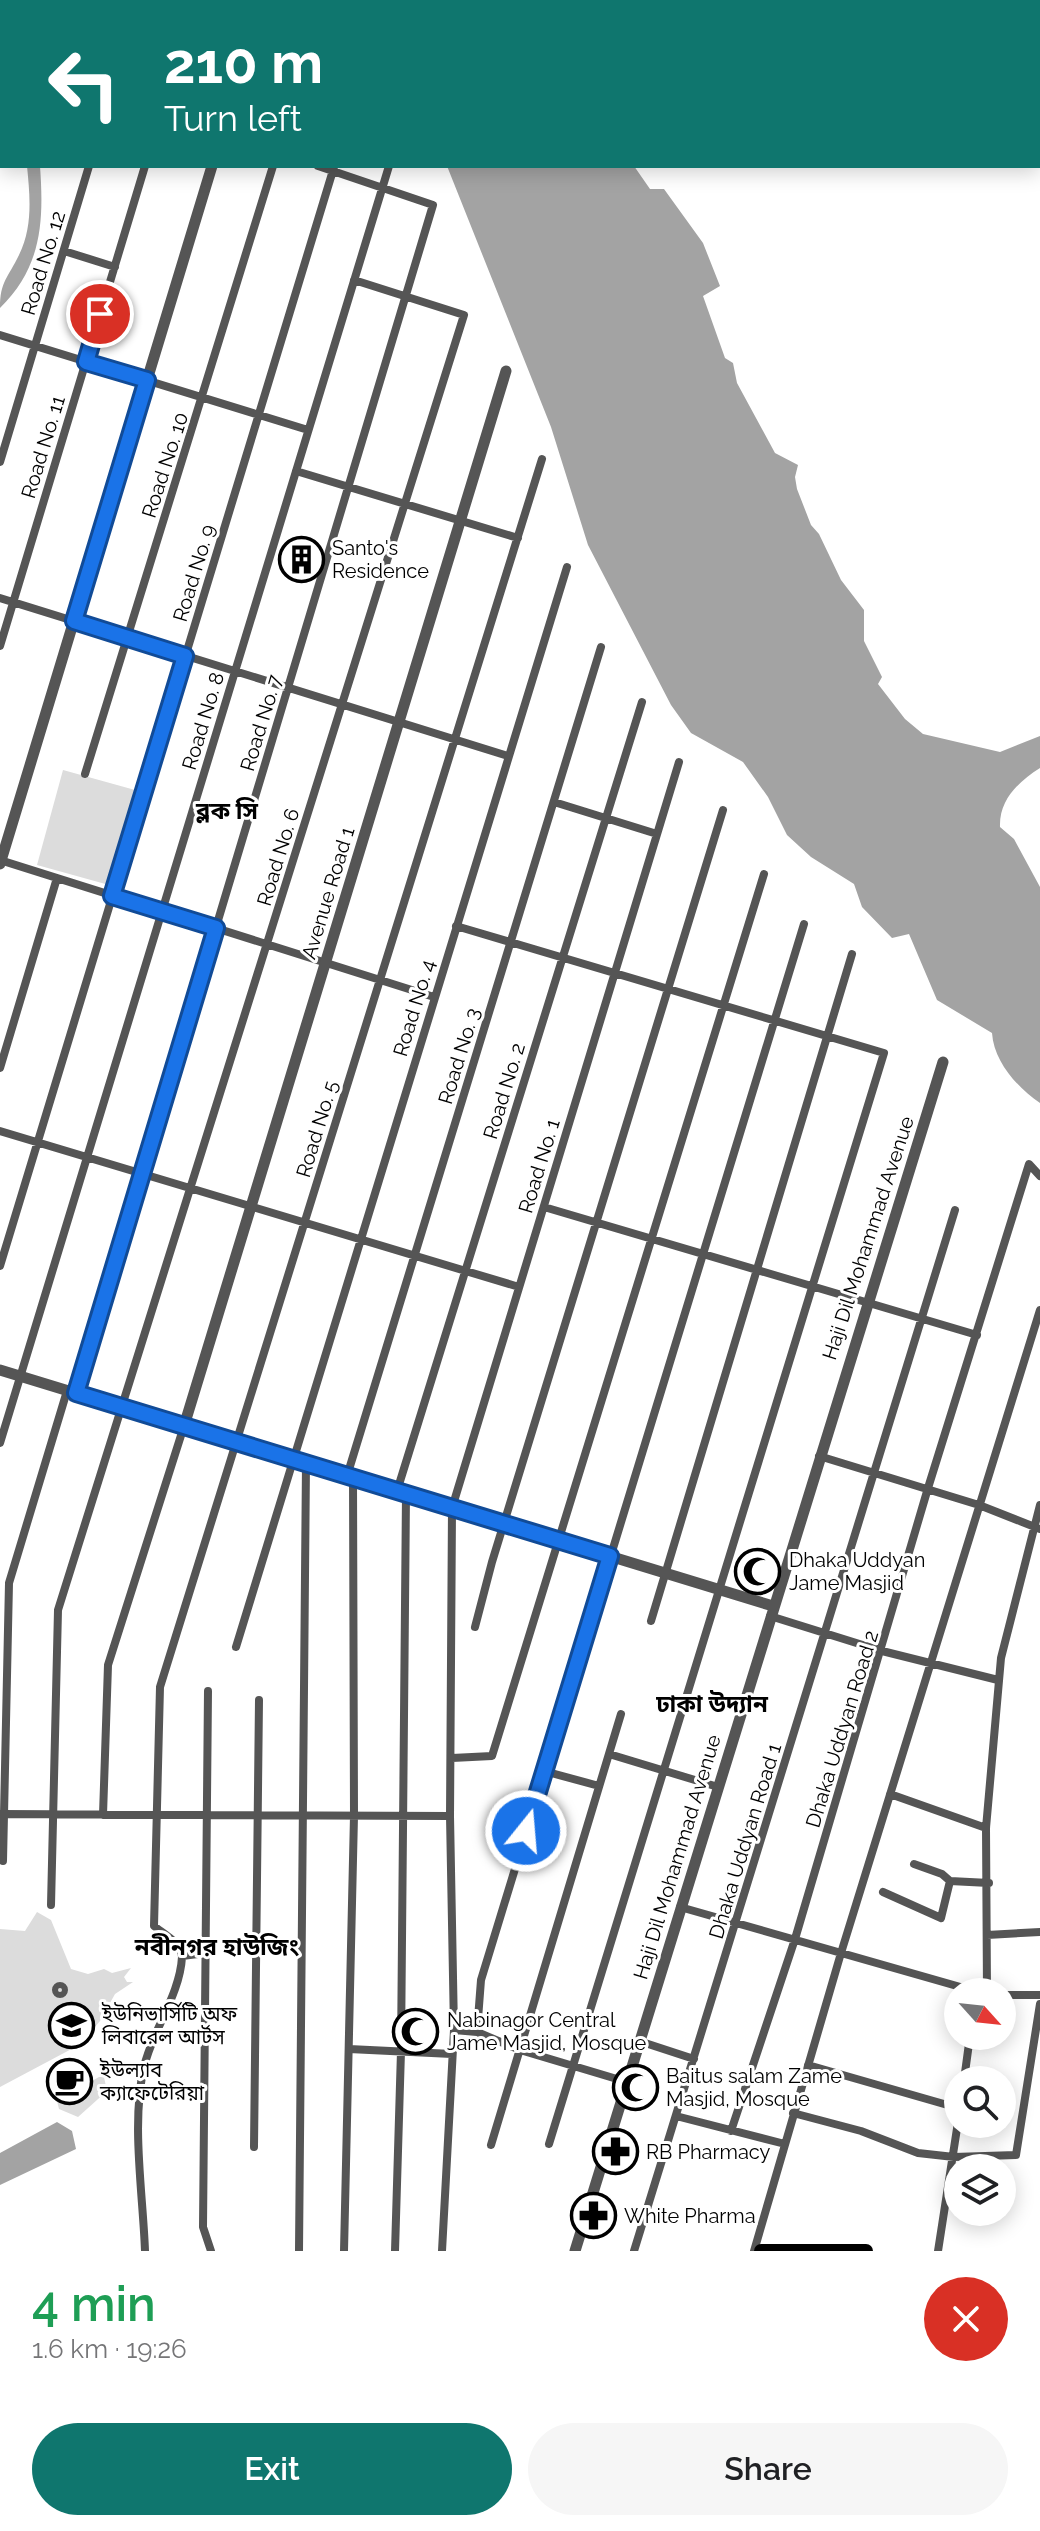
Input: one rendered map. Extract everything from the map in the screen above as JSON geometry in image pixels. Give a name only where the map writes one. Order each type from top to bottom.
[{"type":"highway","points":[[761,2251],[866,2251]]},
{"type":"street","name":"Road No. 12","points":[[0,462],[88,168]]},
{"type":"street","name":"Road No. 11","points":[[0,646],[144,168]]},
{"type":"street","points":[[211,168],[0,862],[434,997]]},
{"type":"street","name":"Road No. 10","points":[[85,774],[272,168]]},
{"type":"street","points":[[333,168],[383,186]]},
{"type":"street","name":"Road No. 9","points":[[0,1266],[333,168]]},
{"type":"street","name":"Road No. 8","points":[[0,1443],[388,168]]},
{"type":"street","name":"Road No. 7","points":[[3,1861],[9,1583],[142,1173],[433,205],[383,186]]},
{"type":"street","points":[[64,251],[115,267]]},
{"type":"street","points":[[354,280],[407,298]]},
{"type":"street","name":"Road No. 6","points":[[51,1905],[56,1815],[58,1610],[124,1408],[464,315],[407,298]]},
{"type":"street","points":[[0,335],[308,430]]},
{"type":"street","name":"Avenue Road 1","points":[[184,1426],[506,371]]},
{"type":"street","name":"Road No. 5","points":[[182,1956],[180,1947],[154,1926],[160,1687],[542,459]]},
{"type":"street","points":[[296,471],[518,538]]},
{"type":"street","name":"Road No. 4","points":[[236,1647],[291,1459],[567,567]]},
{"type":"street","points":[[0,598],[508,756]]},
{"type":"street","name":"Road No. 3","points":[[344,2251],[354,1816],[350,1476],[414,1255],[601,647]]},
{"type":"street","name":"Road No. 2","points":[[395,2251],[403,1816],[401,1492],[465,1270],[642,702]]},
{"type":"street","name":"Road No. 1","points":[[442,2251],[454,2030],[450,1816],[452,1508],[679,762]]},
{"type":"street","points":[[554,802],[657,834]]},
{"type":"street","points":[[475,1627],[723,810]]},
{"type":"street","points":[[452,1758],[492,1756],[556,1539],[764,874]]},
{"type":"street","points":[[0,1068],[57,878]]},
{"type":"street","points":[[477,2032],[481,1980],[804,924]]},
{"type":"street","points":[[456,926],[884,1053],[549,2144]]},
{"type":"street","points":[[651,1621],[852,954]]},
{"type":"street","name":"Haji Dil Mohammad Avenue","points":[[575,2251],[866,1302],[943,1062]]},
{"type":"street","points":[[0,1131],[519,1287]]},
{"type":"street","name":"Dhaka Uddyan Road 2","points":[[731,2131],[795,1939],[928,1488],[1029,1164],[1040,1176]]},
{"type":"street","points":[[544,1207],[977,1335]]},
{"type":"street","name":"Dhaka Uddyan Road 1","points":[[634,2251],[955,1210]]},
{"type":"street","points":[[754,2251],[841,1953],[1040,1310]]},
{"type":"street","points":[[1029,1345],[1040,1348]]},
{"type":"street","points":[[0,1370],[720,1589],[826,1633],[882,1651],[998,1680]]},
{"type":"street","points":[[103,1815],[108,1665],[184,1426]]},
{"type":"street","points":[[819,1456],[928,1488],[1037,1528]]},
{"type":"street","points":[[299,2251],[306,1463]]},
{"type":"street","points":[[987,1978],[989,1883],[986,1828],[998,1680],[1037,1528],[1040,1505]]},
{"type":"street","points":[[208,1691],[203,2227],[211,2251]]},
{"type":"street","points":[[254,2147],[259,1700]]},
{"type":"street","points":[[491,2145],[621,1714]]},
{"type":"street","points":[[609,1754],[718,1787]]},
{"type":"street","points":[[544,1771],[599,1786]]},
{"type":"street","points":[[890,1794],[986,1828]]},
{"type":"street","points":[[3,1814],[450,1816]]},
{"type":"street","points":[[914,1864],[942,1874],[950,1881],[989,1883]]},
{"type":"street","points":[[883,1892],[941,1918],[950,1881]]},
{"type":"street","points":[[680,1907],[944,1982]]},
{"type":"street","points":[[987,1935],[1040,1932]]},
{"type":"street","points":[[145,2251],[139,2092],[145,2063],[182,1956],[204,1950]]},
{"type":"street","points":[[1016,1995],[1040,1995]]},
{"type":"street","points":[[992,2154],[1018,2152],[1040,2004]]},
{"type":"street","points":[[454,2030],[477,2032],[520,2050],[627,2082]]},
{"type":"street","points":[[639,2041],[694,2059]]},
{"type":"street","points":[[349,2049],[452,2054]]},
{"type":"street","points":[[808,2065],[944,2104]]},
{"type":"street","points":[[793,2113],[853,2129],[918,2153],[944,2156]]},
{"type":"street","points":[[676,2116],[785,2144]]},
{"type":"street","points":[[938,2251],[944,2216]]},
{"type":"shaded area","points":[[27,168],[40,168],[40,224],[32,260],[25,276],[0,308],[3,285],[27,233]]},
{"type":"shaded area","points":[[448,168],[635,168],[650,189],[664,189],[703,243],[720,286],[703,296],[725,358],[733,363],[737,383],[775,453],[798,465],[795,477],[797,489],[811,525],[819,534],[841,580],[864,610],[864,641],[882,677],[878,684],[905,719],[923,734],[1000,752],[1040,736],[1040,768],[1024,779],[1006,800],[1000,827],[1014,839],[1040,887],[1040,1103],[1008,1073],[997,1054],[992,1033],[937,1000],[909,934],[892,938],[862,907],[854,884],[811,857],[787,835],[768,797],[743,762],[691,733],[671,705],[588,545],[551,427]]},
{"type":"shaded area","points":[[63,770],[135,790],[109,885],[37,865]]},
{"type":"shaded area","points":[[37,1912],[51,1920],[71,1969],[88,1974],[104,1969],[112,1973],[131,1968],[124,1977],[127,1982],[133,1982],[115,1994],[100,2021],[79,2045],[0,2087],[0,1929],[25,1931]]},
{"type":"shaded area","points":[[104,2077],[107,2091],[78,2117],[59,2109],[57,2101]]},
{"type":"shaded area","points":[[57,2122],[72,2131],[76,2149],[0,2185],[0,2153]]},
{"type":"place","name":"Santo's Residence","points":[[301,559]]},
{"type":"place","name":"Dhaka Uddyan Jame Masjid","points":[[758,1571]]},
{"type":"place","name":"ইউনিভার্সিটি অফ লিবারেল আর্টস","points":[[71,2026]]},
{"type":"place","name":"Nabinagor Central Jame Masjid, Mosque","points":[[416,2031]]},
{"type":"place","name":"ইউল্যাব ক্যাফেটেরিয়া","points":[[69,2081]]},
{"type":"place","name":"Baitus salam Zame Masjid, Mosque","points":[[635,2087]]},
{"type":"place","name":"RB Pharmacy","points":[[615,2152]]},
{"type":"place","name":"White Pharma","points":[[593,2216]]},
{"type":"district","name":"ব্লক সি","points":[[227,810]]},
{"type":"district","name":"ঢাকা উদ্যান","points":[[712,1703]]},
{"type":"district","name":"নবীনগর হাউজিং","points":[[217,1946]]},
{"type":"route","points":[[100,314],[86,362],[147,380],[74,621],[185,656],[112,896],[216,928],[76,1393],[610,1556],[526,1831]]}]
